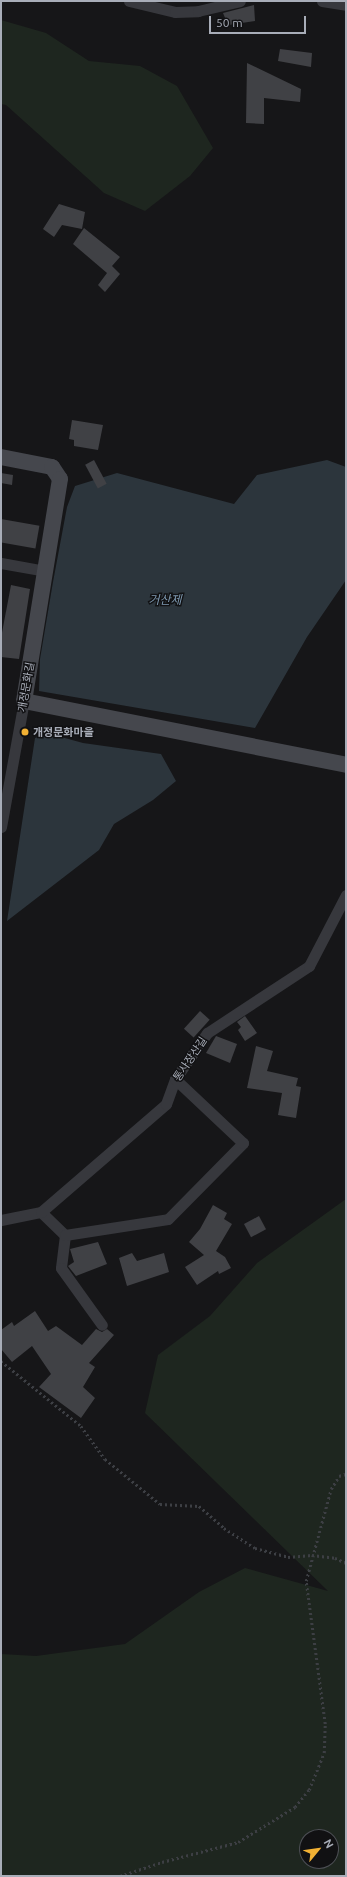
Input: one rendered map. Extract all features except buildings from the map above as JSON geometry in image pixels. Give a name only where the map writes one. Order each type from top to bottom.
[{"type":"street","points":[[128,1],[175,12],[198,11],[240,1]]},
{"type":"street","points":[[322,1],[346,5]]},
{"type":"street","name":"개정문화길","points":[[1,457],[52,467],[60,479],[24,701],[1,827]]},
{"type":"street","points":[[1,563],[46,571]]},
{"type":"street","points":[[24,701],[346,765]]},
{"type":"street","name":"통사장산길","points":[[1,1220],[41,1212],[166,1104],[175,1079],[207,1033],[309,966],[346,895]]},
{"type":"street","points":[[65,1235],[168,1219],[243,1143],[175,1079]]},
{"type":"street","points":[[41,1212],[65,1235]]},
{"type":"street","points":[[65,1235],[61,1268],[102,1325]]},
{"type":"path","points":[[1,1361],[81,1426],[105,1459],[160,1504],[199,1506],[224,1528],[255,1548],[288,1557],[312,1555],[335,1558],[346,1563]]},
{"type":"path","points":[[120,1876],[162,1862],[238,1842],[295,1807],[309,1790],[322,1761],[325,1744],[325,1724],[306,1580],[331,1489],[339,1476],[346,1474]]},
{"type":"shaded area","points":[[1,20],[46,33],[89,61],[140,66],[177,86],[213,148],[190,176],[145,211],[104,193],[6,105],[1,104]]},
{"type":"shaded area","points":[[346,1199],[346,1876],[1,1876],[1,1654],[36,1656],[125,1644],[199,1592],[245,1568],[328,1591],[145,1413],[158,1355],[210,1316],[257,1263]]},
{"type":"water","name":"거산제","points":[[327,460],[346,467],[346,580],[307,637],[255,728],[39,691],[40,659],[53,582],[67,507],[75,486],[117,473],[234,504],[257,475]]},
{"type":"water","points":[[50,734],[83,743],[161,754],[176,781],[153,800],[114,824],[99,850],[7,921],[35,738]]},
{"type":"place","name":"개정문화마을","points":[[25,732]]}]
